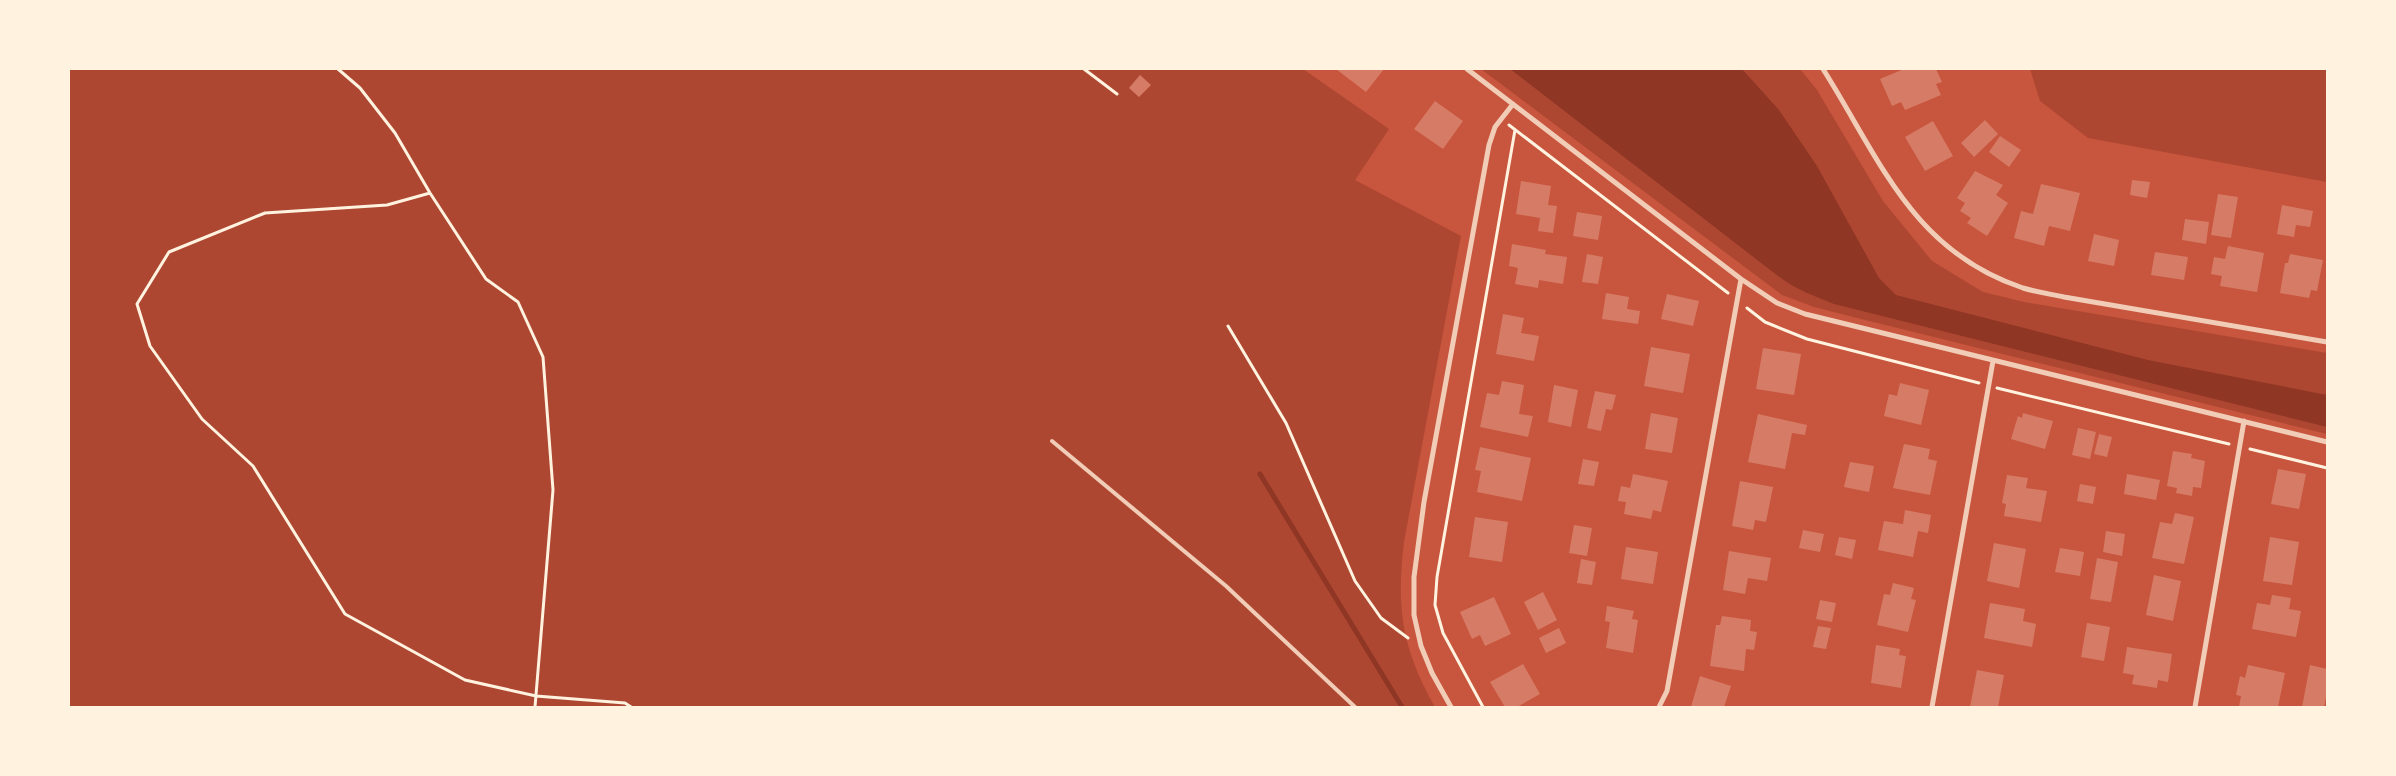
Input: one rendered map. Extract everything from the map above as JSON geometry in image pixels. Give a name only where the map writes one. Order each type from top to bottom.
[{"type":"street","points":[[1467,69],[1741,279],[1777,304],[1805,314],[2327,442]]},
{"type":"street","points":[[1823,69],[1888,180],[1909,208],[1932,233],[1958,256],[1991,275],[2024,288],[2064,297],[2327,342]]},
{"type":"street","points":[[1451,707],[1432,673],[1421,646],[1414,615],[1414,577],[1424,502],[1486,161],[1495,128],[1513,104]]},
{"type":"street","points":[[1659,707],[1667,692],[1741,279]]},
{"type":"street","points":[[1932,707],[1993,361]]},
{"type":"street","points":[[2195,707],[2244,421]]},
{"type":"lane","points":[[1052,441],[1226,586],[1355,707]]},
{"type":"path","points":[[338,69],[360,88],[389,126],[486,279],[518,302],[543,357],[553,490],[535,707]]},
{"type":"path","points":[[1084,69],[1117,94]]},
{"type":"path","points":[[1483,707],[1442,633],[1435,605],[1437,576],[1515,130]]},
{"type":"path","points":[[430,193],[387,205],[266,213],[169,252],[137,304],[150,346],[202,419],[253,466],[345,614],[465,680],[536,696],[626,703],[631,707]]},
{"type":"path","points":[[1228,326],[1286,423],[1355,580],[1382,618],[1421,646]]},
{"type":"shaded area","points":[[69,69],[1303,69],[1389,129],[1355,180],[1461,236],[1404,542],[1402,566],[1401,588],[1404,627],[1415,666],[1435,707],[69,707]]},
{"type":"shaded area","points":[[1481,69],[1800,69],[1817,90],[1883,201],[1932,261],[1983,292],[2024,302],[2327,353],[2327,434],[1853,317],[1814,307],[1782,295]]},
{"type":"shaded area","points":[[1510,69],[1742,69],[1779,110],[1817,166],[1879,278],[1896,295],[2148,360],[2327,395],[2327,427],[1834,304],[1812,295],[1791,285],[1778,276]]},
{"type":"shaded area","points":[[2030,69],[2327,69],[2327,182],[2088,138],[2040,101]]},
{"type":"building","points":[[1336,69],[1384,69],[1366,92]]},
{"type":"building","points":[[1904,69],[1936,69],[1942,82],[1936,84],[1941,95],[1905,110],[1901,102],[1892,106],[1880,79]]},
{"type":"building","points":[[1140,75],[1151,85],[1139,97],[1129,88]]},
{"type":"building","points":[[1435,101],[1463,121],[1443,149],[1414,129]]},
{"type":"building","points":[[1985,120],[1998,134],[1974,157],[1961,143]]},
{"type":"building","points":[[1933,121],[1953,156],[1925,171],[1905,137]]},
{"type":"building","points":[[2000,136],[2021,150],[2009,167],[1989,152]]},
{"type":"building","points":[[1975,171],[2003,185],[1996,195],[2008,203],[1987,236],[1967,223],[1971,218],[1960,211],[1965,203],[1957,198]]},
{"type":"building","points":[[2132,180],[2150,182],[2147,198],[2130,195]]},
{"type":"building","points":[[1521,181],[1551,186],[1548,205],[1557,206],[1553,233],[1538,231],[1540,218],[1516,214]]},
{"type":"building","points":[[2041,184],[2080,193],[2070,231],[2049,226],[2044,246],[2014,238],[2021,211],[2033,214]]},
{"type":"building","points":[[2218,194],[2238,197],[2231,238],[2211,235]]},
{"type":"building","points":[[2282,205],[2313,211],[2310,227],[2296,225],[2294,237],[2277,234]]},
{"type":"building","points":[[1577,212],[1602,216],[1598,240],[1573,236]]},
{"type":"building","points":[[2185,219],[2209,222],[2206,244],[2182,240]]},
{"type":"building","points":[[2094,234],[2119,240],[2114,266],[2088,261]]},
{"type":"building","points":[[1512,244],[1546,250],[1545,254],[1567,257],[1563,284],[1539,280],[1538,288],[1515,284],[1518,268],[1509,266]]},
{"type":"building","points":[[2228,246],[2264,253],[2257,292],[2220,286],[2222,276],[2211,274],[2214,257],[2225,259]]},
{"type":"building","points":[[2155,252],[2188,257],[2184,280],[2151,275]]},
{"type":"building","points":[[1587,254],[1603,257],[1598,284],[1582,282]]},
{"type":"building","points":[[2290,254],[2323,260],[2317,291],[2311,290],[2309,298],[2280,293],[2285,263],[2288,263]]},
{"type":"building","points":[[1606,293],[1629,297],[1627,309],[1640,311],[1638,324],[1602,319]]},
{"type":"building","points":[[1667,294],[1699,301],[1693,326],[1661,319]]},
{"type":"building","points":[[1503,314],[1524,318],[1521,333],[1539,336],[1534,361],[1496,354]]},
{"type":"building","points":[[1651,347],[1690,354],[1683,393],[1644,386]]},
{"type":"building","points":[[1763,348],[1801,354],[1794,395],[1756,389]]},
{"type":"building","points":[[1502,381],[1524,385],[1519,414],[1533,416],[1528,437],[1480,427],[1487,393],[1499,395]]},
{"type":"building","points":[[1900,383],[1929,390],[1921,425],[1884,416],[1889,394],[1897,396]]},
{"type":"building","points":[[1554,385],[1578,390],[1571,427],[1548,422]]},
{"type":"building","points":[[1595,391],[1616,395],[1612,410],[1606,409],[1601,431],[1587,428]]},
{"type":"building","points":[[1651,413],[1678,418],[1672,453],[1645,449]]},
{"type":"building","points":[[2023,413],[2053,421],[2045,449],[2011,439],[2018,416],[2022,418]]},
{"type":"building","points":[[1758,414],[1807,425],[1805,435],[1792,433],[1785,469],[1748,462]]},
{"type":"building","points":[[2078,428],[2096,432],[2090,459],[2072,455]]},
{"type":"building","points":[[2099,434],[2112,437],[2107,457],[2094,454]]},
{"type":"building","points":[[1904,444],[1930,449],[1928,459],[1937,461],[1930,495],[1893,488]]},
{"type":"building","points":[[1480,447],[1531,458],[1522,501],[1477,492],[1481,471],[1475,470]]},
{"type":"building","points":[[2173,451],[2192,454],[2191,458],[2205,461],[2201,488],[2193,487],[2192,496],[2176,493],[2177,488],[2167,486]]},
{"type":"building","points":[[1583,459],[1599,462],[1594,486],[1578,484]]},
{"type":"building","points":[[1850,462],[1874,466],[1869,492],[1844,487]]},
{"type":"building","points":[[2278,469],[2306,474],[2299,509],[2271,504]]},
{"type":"building","points":[[1633,474],[1668,481],[1661,512],[1653,510],[1651,519],[1624,514],[1626,502],[1618,501],[1621,486],[1630,488]]},
{"type":"building","points":[[2127,474],[2160,480],[2156,500],[2124,494]]},
{"type":"building","points":[[2007,475],[2028,478],[2026,488],[2047,491],[2041,522],[2004,516],[2006,504],[2002,503]]},
{"type":"building","points":[[1740,481],[1773,487],[1766,522],[1755,520],[1753,530],[1732,526]]},
{"type":"building","points":[[2080,484],[2096,487],[2093,504],[2077,501]]},
{"type":"building","points":[[1905,510],[1931,515],[1928,533],[1918,531],[1913,557],[1878,550],[1884,521],[1903,524]]},
{"type":"building","points":[[2175,513],[2194,517],[2184,564],[2152,558],[2160,522],[2172,524]]},
{"type":"building","points":[[1475,517],[1508,522],[1502,562],[1469,557]]},
{"type":"building","points":[[1574,525],[1592,528],[1587,556],[1569,553]]},
{"type":"building","points":[[1803,530],[1824,534],[1820,552],[1799,548]]},
{"type":"building","points":[[2106,531],[2125,534],[2122,556],[2103,552]]},
{"type":"building","points":[[1839,537],[1856,540],[1852,559],[1835,555]]},
{"type":"building","points":[[2270,537],[2299,542],[2292,585],[2263,581]]},
{"type":"building","points":[[1994,543],[2026,549],[2019,588],[1987,581]]},
{"type":"building","points":[[1626,547],[1658,552],[1653,584],[1621,579]]},
{"type":"building","points":[[2060,548],[2084,552],[2080,576],[2055,572]]},
{"type":"building","points":[[1729,551],[1771,558],[1767,581],[1748,578],[1745,594],[1723,590]]},
{"type":"building","points":[[2097,558],[2118,562],[2111,602],[2090,599]]},
{"type":"building","points":[[1581,559],[1596,562],[1592,585],[1577,583]]},
{"type":"building","points":[[2154,575],[2181,581],[2173,621],[2146,615]]},
{"type":"building","points":[[1893,583],[1914,588],[1911,599],[1916,600],[1908,632],[1877,625],[1884,594],[1890,595]]},
{"type":"building","points":[[1543,592],[1557,620],[1538,630],[1524,602]]},
{"type":"building","points":[[2272,595],[2291,598],[2289,609],[2301,611],[2296,637],[2252,629],[2257,603],[2270,605]]},
{"type":"building","points":[[1494,597],[1511,634],[1485,646],[1480,635],[1472,639],[1460,612]]},
{"type":"building","points":[[1820,600],[1836,603],[1832,622],[1816,619]]},
{"type":"building","points":[[1990,603],[2025,609],[2023,621],[2036,624],[2032,647],[1984,638]]},
{"type":"building","points":[[1607,606],[1634,611],[1632,619],[1638,620],[1633,653],[1606,648],[1610,622],[1605,621]]},
{"type":"building","points":[[1722,616],[1751,620],[1750,631],[1757,632],[1754,650],[1746,649],[1744,671],[1710,666],[1716,625],[1720,625]]},
{"type":"building","points":[[2087,623],[2110,627],[2104,661],[2081,657]]},
{"type":"building","points":[[1818,626],[1831,628],[1826,649],[1813,647]]},
{"type":"building","points":[[1559,628],[1566,643],[1546,653],[1539,638]]},
{"type":"building","points":[[1876,645],[1900,649],[1899,655],[1906,656],[1901,688],[1871,683]]},
{"type":"building","points":[[2127,647],[2172,654],[2168,682],[2158,680],[2157,688],[2132,684],[2134,675],[2123,673]]},
{"type":"building","points":[[1523,664],[1540,694],[1517,707],[1505,707],[1490,682]]},
{"type":"building","points":[[2248,665],[2285,673],[2278,707],[2239,707],[2241,696],[2236,695],[2240,676],[2245,678]]},
{"type":"building","points":[[2310,665],[2327,669],[2327,692],[2324,707],[2302,707]]},
{"type":"building","points":[[1977,670],[2004,675],[1998,707],[1970,707]]},
{"type":"building","points":[[1700,676],[1731,686],[1724,707],[1691,707]]},
{"type":"waterway","points":[[1260,474],[1402,707]]}]
